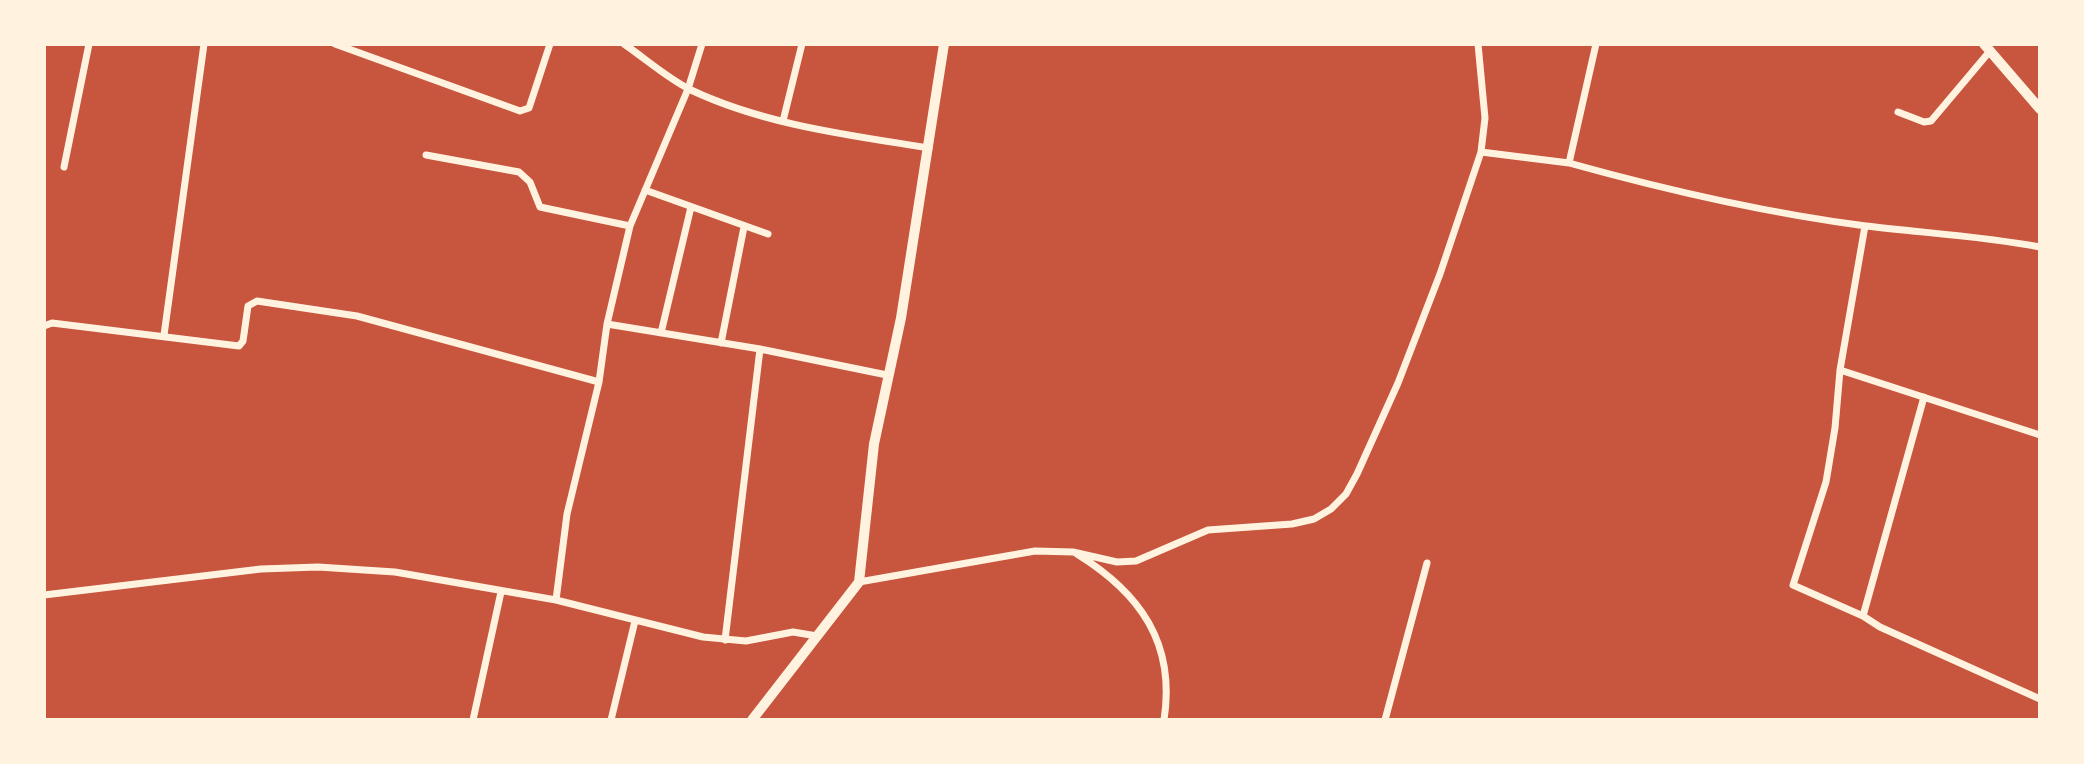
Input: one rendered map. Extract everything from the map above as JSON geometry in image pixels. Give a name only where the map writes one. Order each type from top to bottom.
[{"type":"street","points":[[64,167],[89,44]]},
{"type":"street","points":[[164,335],[204,44]]},
{"type":"street","points":[[335,44],[520,111],[529,108],[551,44]]},
{"type":"street","points":[[624,44],[688,89],[749,113],[929,148]]},
{"type":"street","points":[[556,600],[567,514],[599,382],[607,324],[630,226],[688,89],[702,44]]},
{"type":"street","points":[[783,121],[802,44]]},
{"type":"street","points":[[752,720],[859,582],[874,444],[901,318],[944,44]]},
{"type":"street","points":[[859,582],[1035,551],[1073,552],[1117,562],[1136,561],[1208,530],[1292,524],[1314,519],[1331,509],[1346,494],[1357,474],[1398,383],[1440,275],[1481,152],[1485,118],[1478,44]]},
{"type":"street","points":[[1569,163],[1596,44]]},
{"type":"street","points":[[1898,112],[1924,122],[1931,121],[1987,48],[2040,109]]},
{"type":"street","points":[[1481,152],[1569,163],[1669,190],[1865,226],[1984,236],[2040,247]]},
{"type":"street","points":[[426,155],[519,172],[530,182],[540,207],[630,226]]},
{"type":"street","points":[[645,190],[768,234]]},
{"type":"street","points":[[661,333],[691,207]]},
{"type":"street","points":[[1865,226],[1840,370],[1835,428],[1826,482],[1793,585],[2040,699]]},
{"type":"street","points":[[722,343],[744,227]]},
{"type":"street","points":[[44,326],[52,323],[239,346],[243,341],[248,306],[257,301],[357,316],[599,382]]},
{"type":"street","points":[[607,324],[760,349],[887,375]]},
{"type":"street","points":[[726,640],[760,349]]},
{"type":"street","points":[[1840,370],[2040,435]]},
{"type":"street","points":[[1863,616],[1924,397]]},
{"type":"street","points":[[1073,552],[1103,570],[1129,594],[1149,621],[1162,652],[1167,678],[1164,720]]},
{"type":"street","points":[[1385,720],[1427,563]]},
{"type":"street","points":[[44,595],[261,569],[318,567],[395,572],[556,600],[635,621],[726,640],[765,639],[793,632],[817,636]]},
{"type":"street","points":[[473,720],[501,592]]},
{"type":"street","points":[[611,720],[635,621]]}]
